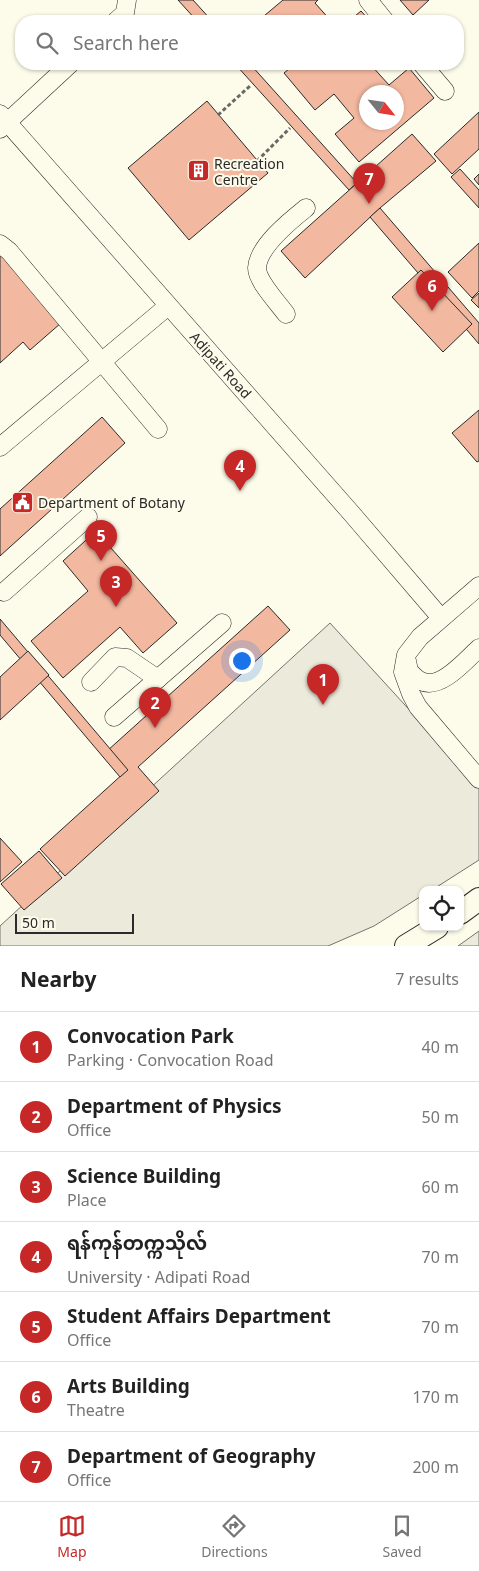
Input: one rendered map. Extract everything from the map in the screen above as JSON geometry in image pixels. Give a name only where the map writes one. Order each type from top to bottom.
[{"type":"main road","points":[[464,910],[479,899]]},
{"type":"main road","points":[[406,946],[430,931]]},
{"type":"street","points":[[123,15],[125,13],[127,0]]},
{"type":"street","points":[[368,0],[380,15]]},
{"type":"street","points":[[2,122],[63,70]]},
{"type":"street","points":[[427,70],[445,91]]},
{"type":"street","name":"Adipati Road","points":[[2,122],[346,506],[441,618]]},
{"type":"street","points":[[286,314],[265,288],[257,269],[261,252],[289,221],[306,208]]},
{"type":"street","points":[[0,244],[9,251],[158,429]]},
{"type":"street","points":[[0,446],[168,306]]},
{"type":"street","points":[[4,592],[88,517]]},
{"type":"street","points":[[478,587],[420,637],[406,655],[403,672],[418,707],[479,779]]},
{"type":"street","points":[[114,717],[222,623]]},
{"type":"street","points":[[406,655],[409,671],[421,681],[431,684],[446,677],[479,648]]},
{"type":"street","points":[[91,682],[115,658],[127,658],[158,679]]},
{"type":"path","points":[[218,115],[251,85]]},
{"type":"path","points":[[257,161],[290,128]]},
{"type":"shaded area","points":[[330,623],[479,786],[479,860],[438,886],[419,886],[419,898],[374,926],[328,946],[0,946],[0,926]]},
{"type":"shaded area","points":[[479,931],[479,946],[458,946]]},
{"type":"building","points":[[178,0],[193,0],[207,15],[192,15]]},
{"type":"building","points":[[283,0],[318,0],[315,3],[326,15],[265,15]]},
{"type":"building","points":[[400,0],[429,0],[413,15]]},
{"type":"building","points":[[361,11],[365,15],[356,15]]},
{"type":"building","points":[[240,70],[255,70],[357,183],[349,190]]},
{"type":"building","points":[[288,70],[375,70],[389,85],[359,85],[359,130],[396,130],[359,162],[335,134],[354,118],[334,94],[315,110],[284,73]]},
{"type":"building","points":[[407,70],[411,70],[434,98],[404,124],[404,85],[389,85]]},
{"type":"building","name":"Recreation Centre","points":[[207,101],[268,173],[189,240],[128,168]]},
{"type":"building","points":[[479,112],[479,149],[452,174],[434,154]]},
{"type":"building","points":[[412,134],[436,161],[380,208],[305,278],[281,251]]},
{"type":"building","points":[[460,169],[479,190],[479,208],[451,177]]},
{"type":"building","points":[[479,174],[479,185],[474,179]]},
{"type":"building","points":[[380,208],[479,323],[479,344],[370,217]]},
{"type":"building","points":[[479,243],[479,291],[472,298],[448,272]]},
{"type":"building","points":[[0,254],[61,323],[30,350],[23,342],[0,363]]},
{"type":"building","points":[[421,270],[472,324],[443,352],[392,297]]},
{"type":"building","points":[[479,293],[479,308],[471,300]]},
{"type":"building","points":[[479,410],[479,461],[477,462],[452,433]]},
{"type":"building","points":[[102,417],[125,443],[0,556],[0,509]]},
{"type":"building","points":[[96,531],[177,623],[143,653],[120,627],[63,678],[31,641],[88,591],[63,561]]},
{"type":"building","points":[[268,606],[290,630],[138,767],[159,791],[65,876],[40,849],[125,772],[107,751]]},
{"type":"building","points":[[0,619],[128,770],[120,777],[0,635]]},
{"type":"building","points":[[28,651],[49,675],[0,720],[0,677]]},
{"type":"building","points":[[0,838],[22,862],[0,882]]},
{"type":"building","points":[[39,851],[62,878],[24,910],[1,884]]},
{"type":"place","name":"Recreation Centre","points":[[198,171]]},
{"type":"place","name":"Department of Geography","points":[[369,204]]},
{"type":"place","name":"Arts Building","points":[[432,311]]},
{"type":"place","name":"ရန်ကုန်တက္ကသိုလ်","points":[[240,491]]},
{"type":"place","name":"Department of Botany","points":[[22,502]]},
{"type":"place","name":"Student Affairs Department","points":[[101,561]]},
{"type":"place","name":"Science Building","points":[[116,607]]},
{"type":"place","name":"Convocation Park","points":[[323,705]]},
{"type":"place","name":"Department of Physics","points":[[155,728]]}]
